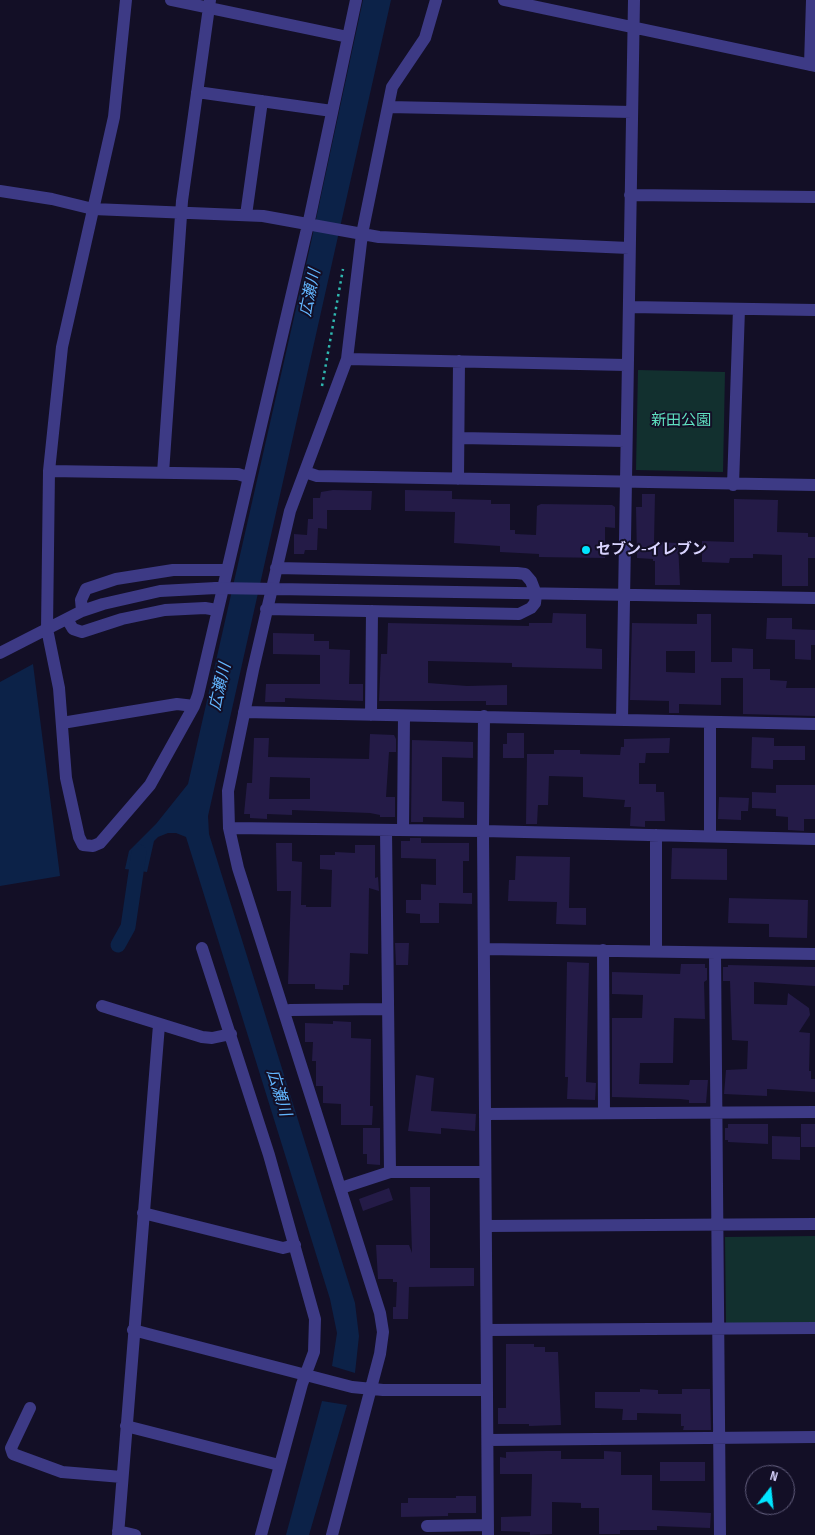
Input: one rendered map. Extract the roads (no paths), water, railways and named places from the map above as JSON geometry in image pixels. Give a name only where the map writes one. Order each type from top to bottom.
[{"type":"street","points":[[126,0],[114,117],[62,347],[49,470],[47,629],[59,688],[66,778],[80,842],[83,845],[93,846],[100,843],[150,785],[194,706],[309,224],[356,0]]},
{"type":"street","points":[[171,0],[210,4],[348,36]]},
{"type":"street","points":[[332,1535],[382,1342],[380,1313],[233,850],[229,828],[230,774],[266,609],[290,511],[347,359],[362,234],[393,85],[425,38],[436,0]]},
{"type":"street","points":[[504,0],[812,66],[812,0]]},
{"type":"street","points":[[622,720],[626,365],[629,307],[634,0]]},
{"type":"street","points":[[164,473],[182,213],[210,4]]},
{"type":"street","points":[[197,92],[332,111]]},
{"type":"street","points":[[246,216],[262,101]]},
{"type":"street","points":[[388,106],[632,112]]},
{"type":"street","points":[[0,191],[52,199],[93,209],[246,216],[309,224],[362,234],[629,248]]},
{"type":"street","points":[[630,195],[815,197]]},
{"type":"street","points":[[629,307],[815,310]]},
{"type":"street","points":[[734,485],[740,309]]},
{"type":"street","points":[[347,359],[626,365]]},
{"type":"street","points":[[458,479],[460,361]]},
{"type":"street","points":[[459,438],[625,441]]},
{"type":"street","points":[[49,470],[238,474],[248,477]]},
{"type":"street","points":[[306,472],[318,476],[815,485]]},
{"type":"street","points":[[266,609],[501,614],[524,612],[535,603],[536,594],[531,580],[525,574],[276,568]]},
{"type":"street","points":[[82,611],[81,600],[84,592],[90,587],[116,579],[154,572],[192,569],[227,570]]},
{"type":"street","points":[[0,653],[82,611],[122,599],[160,591],[216,588],[815,598]]},
{"type":"street","points":[[67,619],[77,632],[87,631],[138,615],[165,610],[205,608],[217,610]]},
{"type":"street","points":[[371,715],[372,610]]},
{"type":"street","points":[[62,722],[177,704],[194,706]]},
{"type":"street","points":[[244,712],[815,724]]},
{"type":"street","points":[[403,830],[404,716]]},
{"type":"street","points":[[427,1526],[488,1530],[483,830],[484,716]]},
{"type":"street","points":[[710,722],[710,835]]},
{"type":"street","points":[[229,828],[483,830],[815,839]]},
{"type":"street","points":[[386,830],[390,1172]]},
{"type":"street","points":[[656,835],[656,951]]},
{"type":"street","points":[[202,948],[269,1155],[315,1319],[314,1352],[279,1465],[261,1535]]},
{"type":"street","points":[[485,949],[815,954]]},
{"type":"street","points":[[604,950],[604,1112]]},
{"type":"street","points":[[715,953],[720,1535]]},
{"type":"street","points":[[102,1006],[202,1037],[212,1038],[231,1034]]},
{"type":"street","points":[[284,1012],[290,1010],[387,1009]]},
{"type":"street","points":[[135,1535],[118,1533],[159,1025]]},
{"type":"street","points":[[486,1114],[815,1112]]},
{"type":"street","points":[[341,1188],[390,1172],[485,1172]]},
{"type":"street","points":[[143,1212],[283,1248],[295,1245]]},
{"type":"street","points":[[487,1226],[815,1224]]},
{"type":"street","points":[[487,1330],[815,1328]]},
{"type":"street","points":[[133,1330],[352,1387],[371,1390],[487,1390]]},
{"type":"street","points":[[30,1408],[11,1448],[13,1454],[62,1472],[122,1477]]},
{"type":"street","points":[[126,1426],[279,1465]]},
{"type":"street","points":[[488,1440],[815,1437]]},
{"type":"water","name":"広瀬川","points":[[363,0],[391,0],[208,816],[209,834],[355,1303],[359,1336],[355,1373],[332,1366],[337,1333],[330,1299],[186,837],[176,833],[168,833],[158,837],[154,841],[147,872],[125,869],[129,851],[156,824],[188,784],[310,247]]},
{"type":"water","points":[[33,664],[60,876],[0,886],[0,682]]},
{"type":"water","points":[[322,1401],[347,1405],[309,1535],[286,1535]]},
{"type":"waterway","points":[[118,945],[128,927],[139,852]]},
{"type":"place","name":"セブン-イレブン","points":[[586,550]]},
{"type":"park label","name":"新田公園","points":[[681,421]]}]
